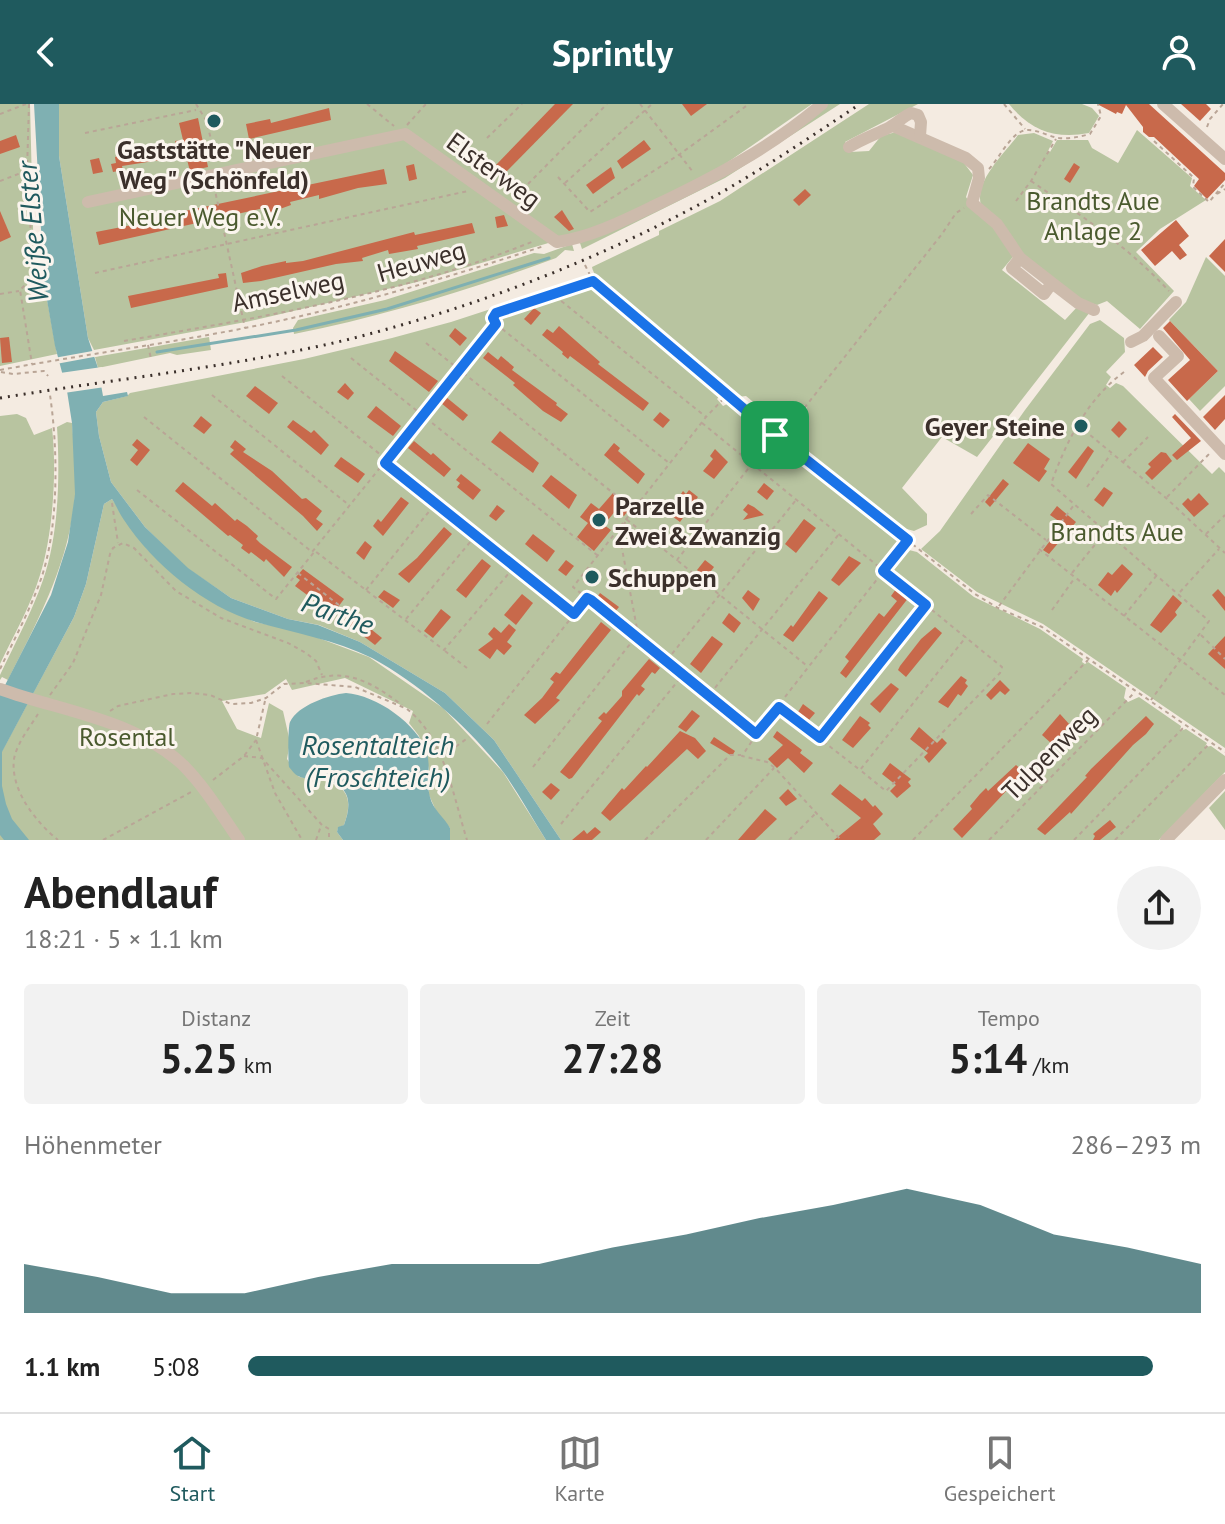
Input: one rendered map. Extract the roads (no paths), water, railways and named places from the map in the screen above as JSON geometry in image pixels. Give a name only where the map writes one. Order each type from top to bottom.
[{"type":"street","name":"Elsterweg","points":[[88,202],[212,177],[402,132],[557,242],[574,240],[701,184],[770,142],[822,104]]},
{"type":"street","points":[[1163,104],[1225,159]]},
{"type":"street","points":[[893,126],[897,120],[911,113],[918,115],[920,136]]},
{"type":"street","points":[[849,147],[878,130],[893,126],[966,158],[978,168],[979,178],[972,203],[997,224],[1020,258],[1012,268],[1044,294],[1052,283],[1078,303],[1094,310]]},
{"type":"street","points":[[1131,342],[1143,336],[1176,302]]},
{"type":"street","points":[[1159,336],[1178,356],[1154,378],[1220,447]]},
{"type":"street","points":[[0,689],[40,705],[99,719],[125,729],[170,756],[202,786],[239,840]]},
{"type":"street","points":[[1175,837],[1225,780]]},
{"type":"water","points":[[34,104],[59,104],[59,156],[88,338],[103,396],[127,392],[128,396],[103,402],[96,412],[111,482],[145,527],[188,568],[231,598],[288,619],[318,625],[360,642],[445,693],[494,740],[561,840],[546,840],[491,756],[426,694],[372,658],[329,642],[256,622],[199,595],[150,552],[124,520],[112,499],[104,504],[86,584],[74,617],[2,752],[2,786],[6,804],[12,819],[29,840],[4,840],[0,835],[0,695],[51,595],[68,542],[75,494],[72,423],[44,283]]},
{"type":"water","name":"Rosentalteich (Froschteich)","points":[[346,693],[382,705],[415,732],[427,753],[431,802],[450,828],[450,840],[343,840],[337,832],[338,827],[344,825],[348,810],[344,791],[340,786],[321,779],[301,777],[289,767],[289,725],[294,716],[315,702]]},
{"type":"waterway","points":[[157,352],[296,330],[387,309],[549,258]]},
{"type":"railway","points":[[0,398],[303,349],[395,327],[491,296],[586,259],[677,216],[757,171],[860,104]]},
{"type":"place","name":"Gaststätte \"Neuer Weg\" (Schönfeld)","points":[[214,121]]},
{"type":"place","name":"Geyer Steine","points":[[1081,426]]},
{"type":"place","name":"Parzelle Zwei&Zwanzig","points":[[599,520]]},
{"type":"place","name":"Schuppen","points":[[592,577]]},
{"type":"park label","name":"Brandts Aue Anlage 2","points":[[1093,215]]},
{"type":"park label","name":"Neuer Weg e.V.","points":[[200,216]]},
{"type":"park label","name":"Brandts Aue","points":[[1117,531]]},
{"type":"park label","name":"Rosental","points":[[127,736]]},
{"type":"water label","name":"Weiße Elster","points":[[32,232]]},
{"type":"water label","name":"Parthe","points":[[338,613]]}]
